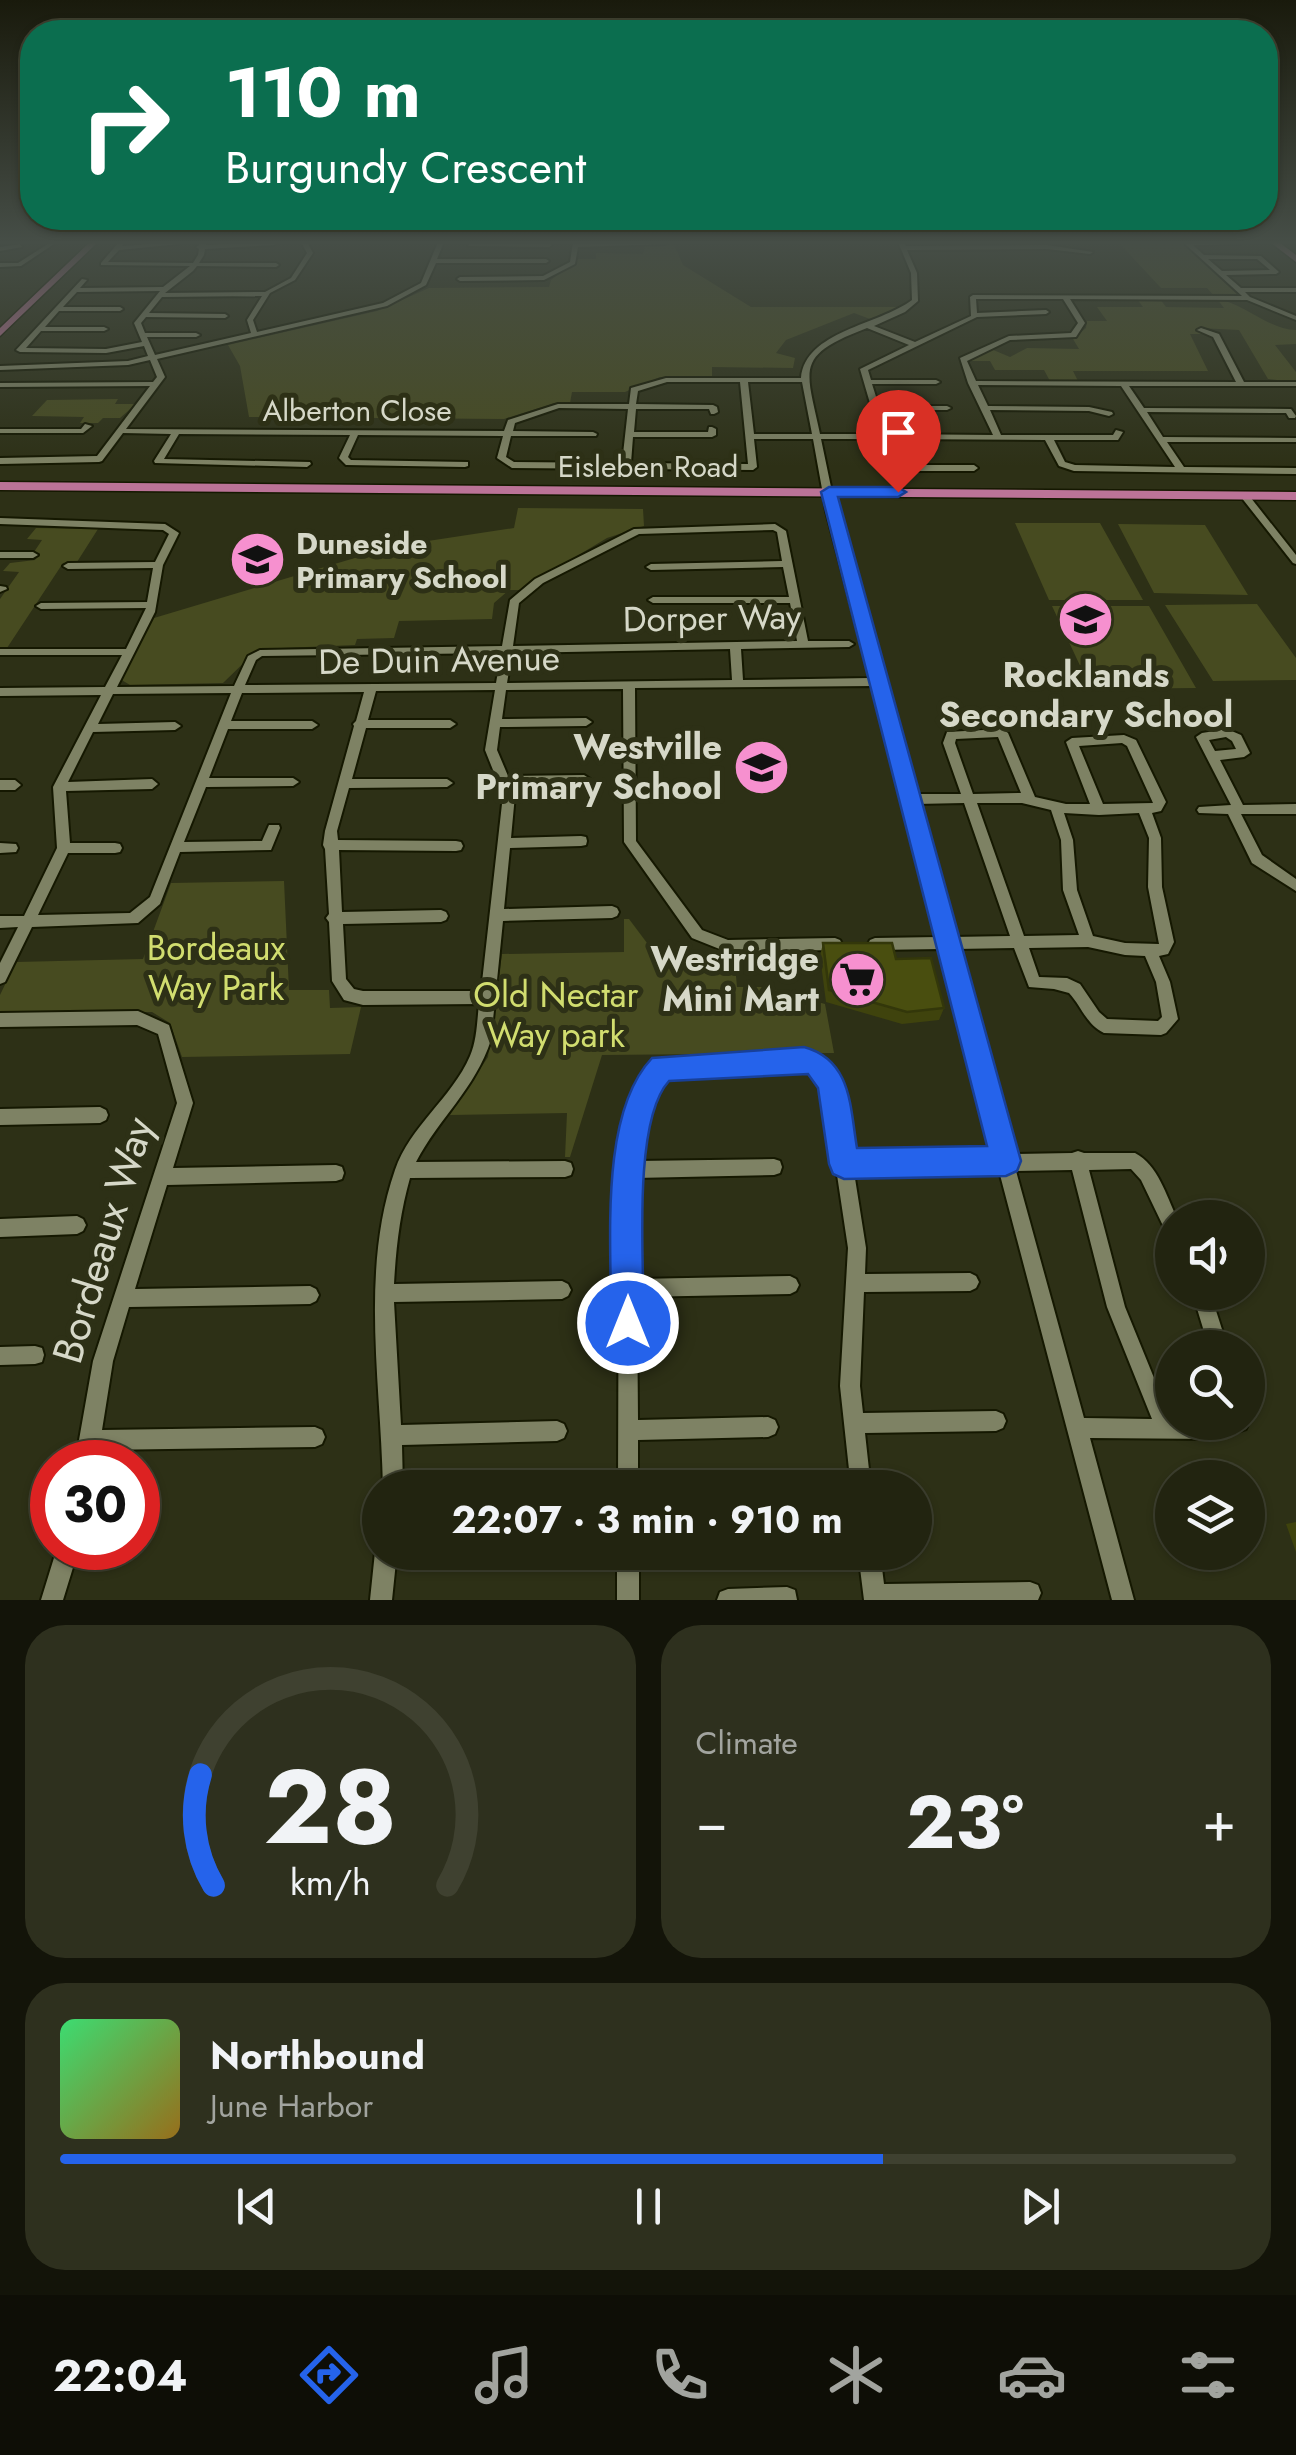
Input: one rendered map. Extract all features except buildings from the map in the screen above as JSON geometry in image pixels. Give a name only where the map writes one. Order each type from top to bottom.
[{"type":"main road","name":"Eisleben Road","points":[[0,486],[830,497]]},
{"type":"main road","name":"Eisleben Road","points":[[0,495],[1247,500],[1296,496]]},
{"type":"main road","name":"Eisleben Road","points":[[1247,500],[1296,505]]},
{"type":"street","points":[[50,317],[20,348],[22,351],[106,351],[143,340],[196,335]]},
{"type":"street","points":[[0,460],[97,460],[161,378],[136,326],[143,317]]},
{"type":"street","points":[[253,317],[249,323],[255,335]]},
{"type":"street","points":[[0,368],[92,367],[151,358],[329,317]]},
{"type":"street","points":[[885,317],[813,352],[805,364],[806,380],[830,497],[1123,1600]]},
{"type":"street","points":[[898,482],[867,382],[867,365],[970,317]]},
{"type":"street","points":[[998,437],[964,364],[966,358],[1009,338],[1073,334],[1082,323],[1078,317]]},
{"type":"street","points":[[868,326],[914,344]]},
{"type":"street","points":[[38,329],[104,329]]},
{"type":"street","points":[[1201,330],[1216,336],[1242,384]]},
{"type":"street","points":[[714,412],[713,406],[550,408],[516,418],[506,433],[501,458],[508,464],[754,471],[744,380]]},
{"type":"street","points":[[626,466],[634,390],[656,382],[806,380]]},
{"type":"street","points":[[867,382],[936,382]]},
{"type":"street","points":[[972,382],[1296,384]]},
{"type":"street","points":[[1123,383],[1182,470]]},
{"type":"street","points":[[0,385],[157,384]]},
{"type":"street","points":[[875,408],[947,408]]},
{"type":"street","points":[[984,408],[1089,409],[1108,414]]},
{"type":"street","points":[[1141,410],[1288,411],[1292,416]]},
{"type":"street","points":[[0,430],[84,431],[88,426]]},
{"type":"street","points":[[628,434],[712,435],[712,430]]},
{"type":"street","name":"Alberton Close","points":[[120,431],[593,434]]},
{"type":"street","points":[[177,431],[158,461],[306,464]]},
{"type":"street","points":[[355,432],[343,458],[348,464],[465,464]]},
{"type":"street","points":[[750,436],[1116,438],[1120,432]]},
{"type":"street","points":[[1048,437],[1060,462],[1070,468],[1296,471]]},
{"type":"street","points":[[1161,438],[1296,440]]},
{"type":"street","points":[[893,468],[974,468]]},
{"type":"street","points":[[1247,500],[1296,561]]},
{"type":"street","points":[[0,521],[169,528],[174,535],[158,564],[152,605],[59,786],[64,848],[0,978]]},
{"type":"street","points":[[392,1470],[384,1293],[403,1170],[478,1056],[504,843],[507,781],[493,758],[494,723],[510,610],[526,590],[616,538],[643,529],[779,529],[803,644]]},
{"type":"street","points":[[0,556],[34,555]]},
{"type":"street","points":[[68,566],[158,564]]},
{"type":"street","points":[[651,566],[788,564]]},
{"type":"street","points":[[653,600],[795,600]]},
{"type":"street","points":[[42,606],[152,605]]},
{"type":"street","name":"Dorper Way","points":[[239,689],[252,658],[266,651],[850,644]]},
{"type":"street","points":[[735,645],[738,684]]},
{"type":"street","points":[[0,652],[128,652]]},
{"type":"street","name":"De Duin Avenue","points":[[0,692],[879,682]]},
{"type":"street","points":[[628,685],[630,842],[696,934],[727,946],[1088,940],[1163,950],[1167,942],[1154,887],[1154,838],[1144,809]]},
{"type":"street","points":[[371,688],[330,845],[339,981],[349,995],[363,998],[488,996]]},
{"type":"street","points":[[0,922],[133,919],[155,900],[239,689]]},
{"type":"street","points":[[494,723],[586,722]]},
{"type":"street","points":[[359,724],[450,724]]},
{"type":"street","points":[[224,725],[312,725]]},
{"type":"street","points":[[88,728],[174,726]]},
{"type":"street","points":[[1030,799],[1008,738],[994,731],[951,736],[948,743],[1034,983],[1051,981],[1074,986],[1097,1021],[1112,1028],[1167,1025],[1165,988],[1150,950]]},
{"type":"street","points":[[910,800],[1030,799],[1056,808],[1099,810],[1156,808],[1160,802],[1132,743],[1117,738],[1076,739],[1071,746],[1099,810]]},
{"type":"street","points":[[1212,756],[1257,859],[1296,886]]},
{"type":"street","points":[[507,781],[584,779]]},
{"type":"street","points":[[201,783],[292,782]]},
{"type":"street","points":[[343,784],[447,783]]},
{"type":"street","points":[[59,786],[152,784]]},
{"type":"street","points":[[1056,808],[1067,840],[1070,890],[1088,940]]},
{"type":"street","points":[[1204,810],[1296,809]]},
{"type":"street","points":[[175,848],[266,846],[274,828]]},
{"type":"street","points":[[504,843],[581,841]]},
{"type":"street","points":[[330,845],[456,846]]},
{"type":"street","points":[[64,848],[115,848]]},
{"type":"street","points":[[496,914],[612,912]]},
{"type":"street","points":[[333,918],[441,916]]},
{"type":"street","name":"Bordeaux Way","points":[[0,1020],[138,1018],[164,1030],[184,1103],[96,1388],[89,1440]]},
{"type":"street","points":[[628,1470],[627,1170],[648,1083],[662,1068],[682,1064],[816,1064],[827,1074],[832,1088],[857,1283],[852,1423],[859,1470]]},
{"type":"street","points":[[0,1117],[100,1115]]},
{"type":"street","points":[[1078,1160],[1112,1294],[1155,1401]]},
{"type":"street","points":[[844,1164],[1122,1160],[1142,1167],[1159,1200]]},
{"type":"street","points":[[627,1170],[774,1167]]},
{"type":"street","points":[[403,1170],[565,1168]]},
{"type":"street","points":[[162,1176],[336,1172]]},
{"type":"street","points":[[0,1228],[77,1226]]},
{"type":"street","points":[[857,1283],[970,1282]]},
{"type":"street","points":[[627,1288],[790,1285]]},
{"type":"street","points":[[384,1293],[562,1290]]},
{"type":"street","points":[[123,1298],[310,1295]]},
{"type":"street","points":[[0,1356],[35,1355]]},
{"type":"street","points":[[852,1423],[996,1421]]},
{"type":"street","points":[[628,1430],[768,1427]]},
{"type":"street","points":[[1077,1428],[1155,1428]]},
{"type":"street","points":[[391,1435],[556,1431]]},
{"type":"street","points":[[89,1440],[315,1436]]},
{"type":"street","points":[[52,1600],[61,1570]]},
{"type":"street","points":[[381,1600],[384,1570]]},
{"type":"street","points":[[628,1570],[628,1600]]},
{"type":"street","points":[[871,1570],[875,1598],[1030,1593]]},
{"type":"street","points":[[728,1600],[787,1598]]},
{"type":"green space","points":[[352,317],[845,317],[786,340],[776,353],[795,358],[793,368],[712,367],[712,378],[660,377],[625,392],[572,392],[570,403],[555,403],[504,419],[249,417],[240,366],[228,345]]},
{"type":"green space","points":[[1104,317],[1258,317],[1296,330],[1296,344],[1275,345],[1296,372],[1296,382],[1268,379],[1239,330],[1199,328],[1201,334],[1190,334],[1208,371],[1073,371],[1078,381],[1050,381],[1044,370],[995,370],[990,361],[969,361],[991,349],[1010,357],[1027,348],[1079,349],[1073,339],[1086,328],[1087,321],[1107,321]]},
{"type":"green space","points":[[118,399],[115,404],[136,404],[120,418],[103,418],[98,423],[80,423],[84,417],[32,416],[47,400]]},
{"type":"green space","points":[[518,508],[643,509],[644,526],[607,538],[520,590],[509,590],[494,603],[492,619],[399,621],[394,638],[357,639],[355,645],[258,649],[223,683],[130,685],[120,679],[154,618],[395,546],[514,528]]},
{"type":"green space","points":[[1015,523],[1100,523],[1143,600],[1049,600]]},
{"type":"green space","points":[[1118,524],[1205,525],[1248,595],[1154,593]]},
{"type":"green space","points":[[36,528],[98,529],[77,562],[63,563],[7,648],[0,647],[0,599],[19,572],[3,571],[10,563],[35,560],[40,553],[34,552],[42,540],[27,539]]},
{"type":"green space","points":[[1257,604],[1296,658],[1296,680],[1213,681],[1165,605]]},
{"type":"green space","points":[[1052,606],[1149,606],[1196,688],[1091,689]]},
{"type":"green space","name":"Bordeaux Way Park","points":[[284,881],[289,990],[329,990],[330,1008],[361,1007],[350,1054],[182,1057],[170,1023],[152,1012],[0,1012],[0,995],[16,962],[143,959],[171,883]]},
{"type":"green space","name":"Old Nectar Way park","points":[[624,919],[629,919],[653,951],[734,954],[737,987],[763,987],[825,1004],[834,1053],[602,1055],[570,1157],[565,1157],[567,1113],[450,1115],[488,1057],[502,954],[624,952]]},
{"type":"place","name":"Duneside Primary School","points":[[257,560]]},
{"type":"place","name":"Rocklands Secondary School","points":[[1086,619]]},
{"type":"place","name":"Westville Primary School","points":[[761,767]]},
{"type":"place","name":"Westridge Mini Mart","points":[[858,979]]},
{"type":"route","points":[[628,1323],[629,1154],[648,1083],[662,1068],[672,1064],[804,1060],[816,1064],[827,1074],[832,1088],[844,1164],[1006,1161],[829,492],[898,492]]}]
